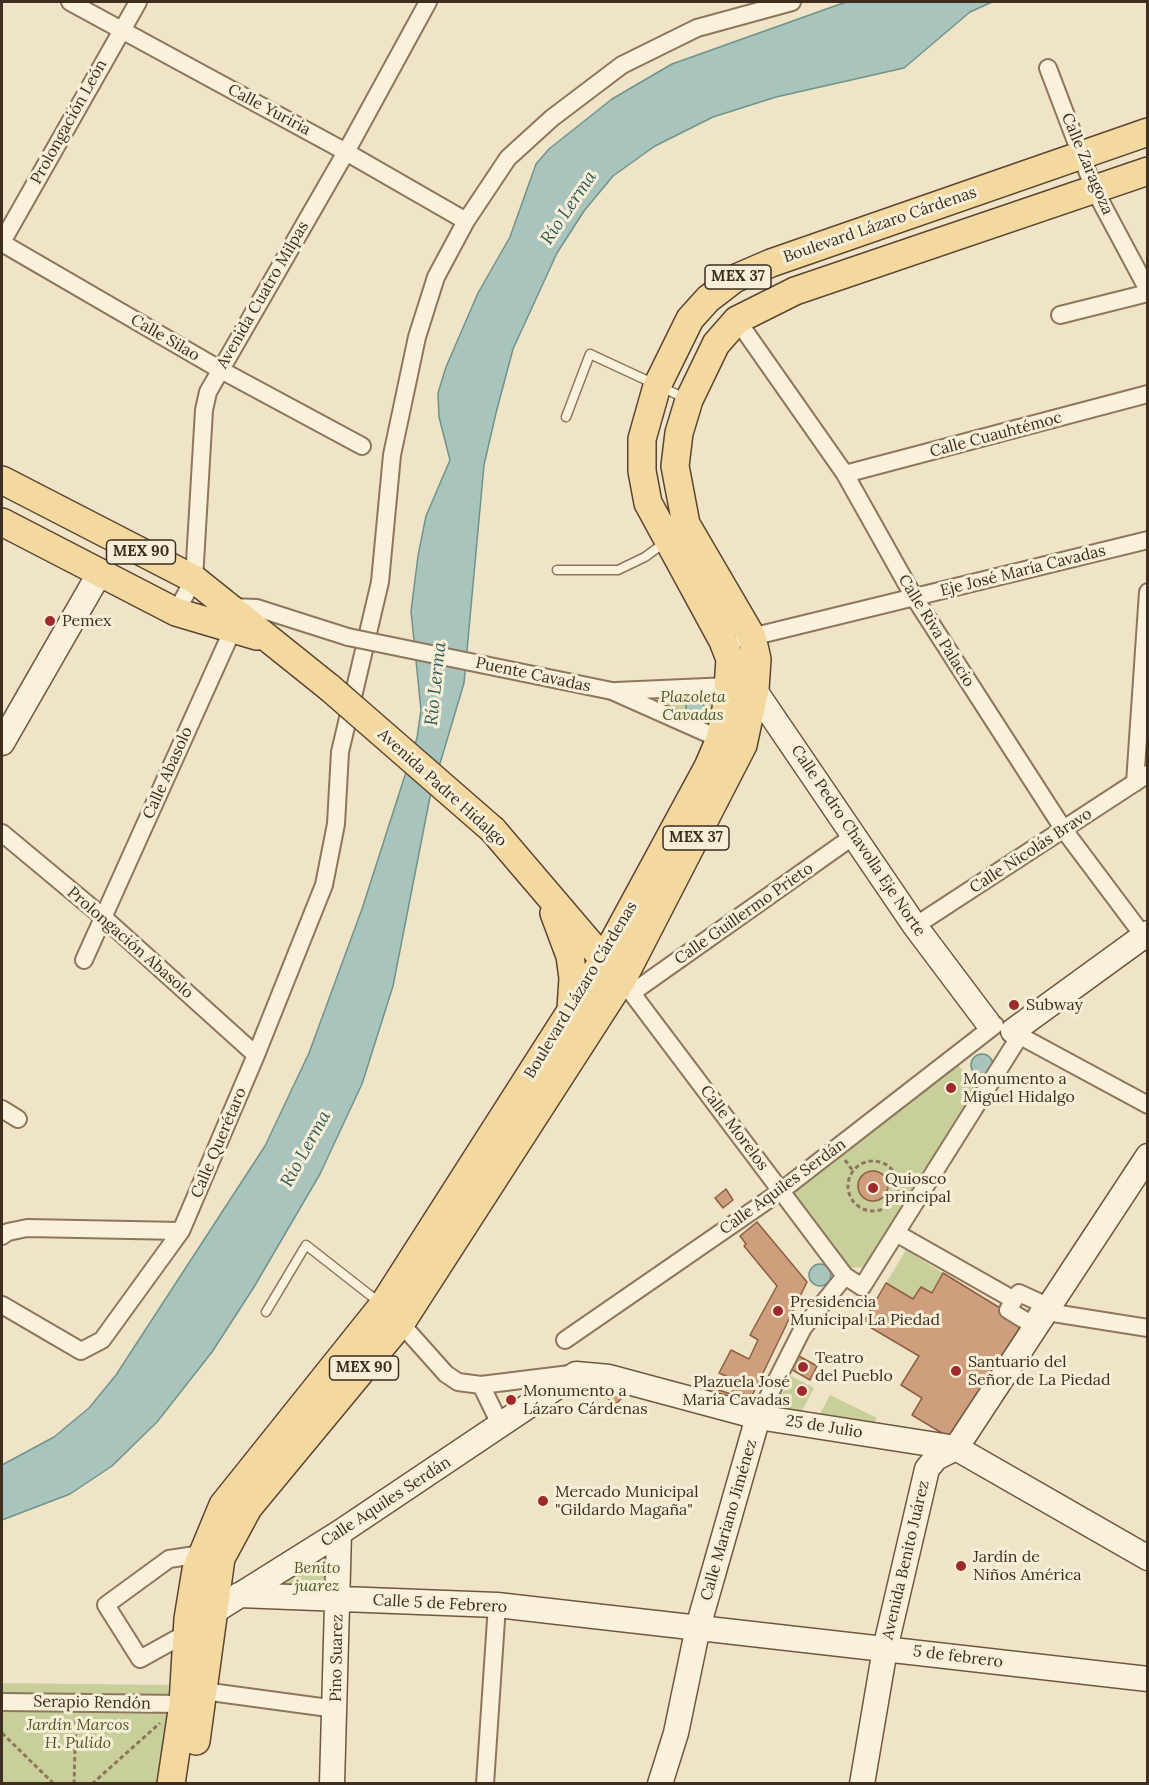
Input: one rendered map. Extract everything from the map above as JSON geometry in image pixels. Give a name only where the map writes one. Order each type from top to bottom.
[{"type":"main road","name":"Boulevard Lázaro Cárdenas","points":[[190,1784],[196,1622],[212,1556],[392,1314],[627,986],[742,746],[742,688],[727,650],[648,503],[642,471],[642,439],[657,386],[690,319],[708,299],[734,279],[1148,132]]},
{"type":"main road","name":"Boulevard Lázaro Cárdenas","points":[[392,1314],[627,918],[708,767],[757,659],[752,638],[686,524],[675,465],[679,433],[688,400],[716,344],[746,315],[795,291],[1148,171]]},
{"type":"main road","points":[[734,279],[746,315]]},
{"type":"main road","name":"Avenida Padre Hidalgo","points":[[2,480],[194,579],[231,618],[270,640],[330,688],[493,830],[627,986]]},
{"type":"main road","name":"Avenida Padre Hidalgo","points":[[2,522],[176,612],[231,618]]},
{"type":"main road","name":"MEX 90","points":[[544,890],[565,935],[570,956],[573,978],[570,1012]]},
{"type":"main road","points":[[569,918],[603,924],[627,918]]},
{"type":"main road","name":"Boulevard Lázaro Cárdenas","points":[[171,1784],[193,1698]]},
{"type":"street","name":"Calle Yuriria","points":[[70,2],[346,152],[466,221]]},
{"type":"street","name":"Prolongación León","points":[[2,243],[138,2]]},
{"type":"street","name":"Avenida Cuatro Milpas","points":[[176,612],[194,579],[204,410],[219,369],[346,152],[428,2]]},
{"type":"street","name":"Calle Querétaro","points":[[2,1305],[81,1350],[102,1340],[181,1231],[256,1055],[324,885],[336,824],[340,752],[380,582],[394,444],[417,337],[436,277],[466,221],[508,158],[552,118],[622,65],[697,28],[792,2]]},
{"type":"street","name":"Calle Zaragoza","points":[[1048,68],[1095,189],[1148,292]]},
{"type":"street","name":"Calle Silao","points":[[2,243],[219,369],[362,446]]},
{"type":"street","points":[[1060,315],[1148,292]]},
{"type":"street","name":"Calle Riva Palacio","points":[[746,315],[845,474],[914,597],[1064,830],[1146,937]]},
{"type":"street","name":"Calle Cuauhtémoc","points":[[845,474],[1148,394]]},
{"type":"street","name":"Eje José María Cavadas","points":[[727,650],[752,638],[1148,540]]},
{"type":"street","points":[[2,743],[99,574]]},
{"type":"street","points":[[1141,778],[1148,592]]},
{"type":"street","name":"Puente Cavadas","points":[[231,618],[257,608],[348,637],[612,692]]},
{"type":"street","name":"Calle Abasolo","points":[[84,960],[231,618]]},
{"type":"street","points":[[612,692],[742,688]]},
{"type":"street","name":"Calle Pedro Chavolla Eje Norte","points":[[742,688],[855,835],[915,926],[1004,1028]]},
{"type":"street","points":[[612,692],[720,739]]},
{"type":"street","name":"Calle Nicolás Bravo","points":[[915,926],[1141,778]]},
{"type":"street","name":"Prolongación Abasolo","points":[[2,833],[103,917],[256,1055]]},
{"type":"street","name":"Calle Guillermo Prieto","points":[[627,986],[855,835]]},
{"type":"street","points":[[845,1276],[862,1287],[896,1233],[1004,1028],[1146,937]]},
{"type":"street","name":"Calle Morelos","points":[[627,986],[845,1276]]},
{"type":"street","points":[[1004,1028],[1148,1104]]},
{"type":"street","name":"Calle Aquiles Serdán","points":[[565,1340],[781,1191],[1004,1028]]},
{"type":"street","points":[[2,1109],[18,1119]]},
{"type":"street","name":"Avenida Benito Juárez","points":[[862,1784],[885,1649],[927,1469],[936,1458],[956,1448],[1148,1156]]},
{"type":"street","points":[[2,1236],[8,1232],[27,1228],[181,1231]]},
{"type":"street","points":[[896,1233],[1014,1300],[1008,1310],[1031,1324],[1042,1314],[1148,1328]]},
{"type":"street","name":"Calle Mariano Jiménez","points":[[660,1784],[676,1733],[698,1627],[758,1417],[803,1328],[845,1276]]},
{"type":"street","name":"25 de Julio","points":[[392,1314],[446,1374],[458,1382],[481,1385],[576,1374],[609,1377],[758,1417],[956,1448]]},
{"type":"street","name":"Calle Aquiles Serdán","points":[[239,1595],[339,1533],[576,1374]]},
{"type":"street","points":[[481,1385],[501,1426]]},
{"type":"street","points":[[956,1448],[1148,1558]]},
{"type":"street","name":"Pino Suarez","points":[[332,1784],[336,1709],[339,1533]]},
{"type":"street","points":[[212,1556],[169,1559],[106,1605],[140,1659],[239,1595]]},
{"type":"street","name":"Calle 5 de Febrero","points":[[239,1595],[497,1605],[698,1627]]},
{"type":"street","points":[[485,1784],[497,1605]]},
{"type":"street","name":"5 de febrero","points":[[698,1627],[1148,1679]]},
{"type":"street","name":"Serapio Rendón","points":[[2,1702],[76,1703],[193,1698],[336,1709]]},
{"type":"lane","points":[[566,417],[590,354],[688,400]]},
{"type":"lane","points":[[557,570],[618,570],[645,557],[667,541]]},
{"type":"lane","points":[[266,1312],[306,1245],[392,1314]]},
{"type":"path","points":[[866,1162],[882,1163],[894,1173],[897,1181],[896,1197],[884,1208],[868,1210],[854,1202],[848,1186],[849,1178],[859,1165],[866,1162]]},
{"type":"path","points":[[74,1784],[76,1703]]},
{"type":"path","points":[[92,1784],[160,1723]]},
{"type":"path","points":[[2,1733],[54,1784]]},
{"type":"green space","name":"Plazoleta Cavadas","points":[[719,680],[710,741],[594,689]]},
{"type":"green space","points":[[958,1065],[978,1086],[866,1267],[848,1268],[787,1192]]},
{"type":"green space","points":[[906,1250],[943,1273],[932,1293],[921,1287],[913,1299],[886,1283]]},
{"type":"green space","points":[[791,1376],[814,1388],[801,1413],[775,1409]]},
{"type":"green space","points":[[830,1395],[877,1418],[872,1425],[819,1416]]},
{"type":"green space","name":"Benito juarez","points":[[336,1546],[333,1596],[254,1590]]},
{"type":"green space","name":"Jardín Marcos H. Pulido","points":[[2,1683],[169,1685],[160,1783],[2,1784]]},
{"type":"water","name":"Río Lerma","points":[[846,2],[992,2],[970,12],[904,68],[776,97],[713,117],[655,146],[613,176],[584,211],[557,253],[513,349],[496,413],[484,465],[464,683],[430,797],[393,986],[362,1084],[320,1174],[254,1287],[212,1352],[157,1422],[112,1466],[70,1494],[2,1520],[2,1465],[54,1437],[89,1408],[116,1375],[265,1146],[309,1053],[362,909],[417,738],[421,710],[411,611],[426,516],[450,460],[439,417],[438,393],[446,367],[478,293],[510,237],[536,164],[549,149],[612,99],[672,64]]},
{"type":"water","points":[[691,698],[699,698],[704,703],[702,714],[691,716],[686,711],[686,703]]},
{"type":"water","points":[[982,1054],[990,1057],[993,1065],[990,1073],[982,1076],[974,1073],[971,1065],[974,1057]]},
{"type":"water","points":[[820,1264],[828,1267],[831,1275],[828,1283],[820,1286],[812,1283],[809,1275],[812,1267]]},
{"type":"building","name":"Quiosco principal","points":[[873,1171],[884,1175],[888,1186],[884,1197],[873,1201],[862,1197],[858,1186],[862,1175]]},
{"type":"building","points":[[726,1189],[733,1200],[723,1208],[715,1198]]},
{"type":"building","name":"Presidencia Municipal La Piedad","points":[[757,1222],[807,1282],[749,1402],[737,1396],[733,1407],[705,1397],[710,1387],[731,1394],[737,1381],[719,1373],[731,1350],[749,1359],[758,1340],[750,1335],[777,1286],[744,1246],[746,1244],[740,1236]]},
{"type":"building","name":"Santuario del Señor de La Piedad","points":[[943,1273],[1031,1327],[955,1441],[912,1415],[922,1398],[901,1385],[919,1356],[863,1323],[886,1283],[913,1299],[921,1287],[932,1293]]},
{"type":"building","name":"Teatro del Pueblo","points":[[797,1355],[817,1366],[810,1380],[789,1368]]},
{"type":"building","points":[[606,1384],[629,1391],[615,1405],[598,1390]]},
{"type":"place","name":"Pemex","points":[[50,621]]},
{"type":"place","name":"Subway","points":[[1014,1005]]},
{"type":"place","name":"Monumento a Miguel Hidalgo","points":[[951,1088]]},
{"type":"place","name":"Quiosco principal","points":[[873,1188]]},
{"type":"place","name":"Presidencia Municipal La Piedad","points":[[778,1311]]},
{"type":"place","name":"Teatro del Pueblo","points":[[803,1367]]},
{"type":"place","name":"Santuario del Señor de La Piedad","points":[[956,1371]]},
{"type":"place","name":"Plazuela José María Cavadas","points":[[802,1391]]},
{"type":"place","name":"Monumento a Lázaro Cárdenas","points":[[511,1400]]},
{"type":"place","name":"Mercado Municipal \"Gildardo Magaña\"","points":[[543,1501]]},
{"type":"place","name":"Jardín de Niños América","points":[[961,1566]]}]
